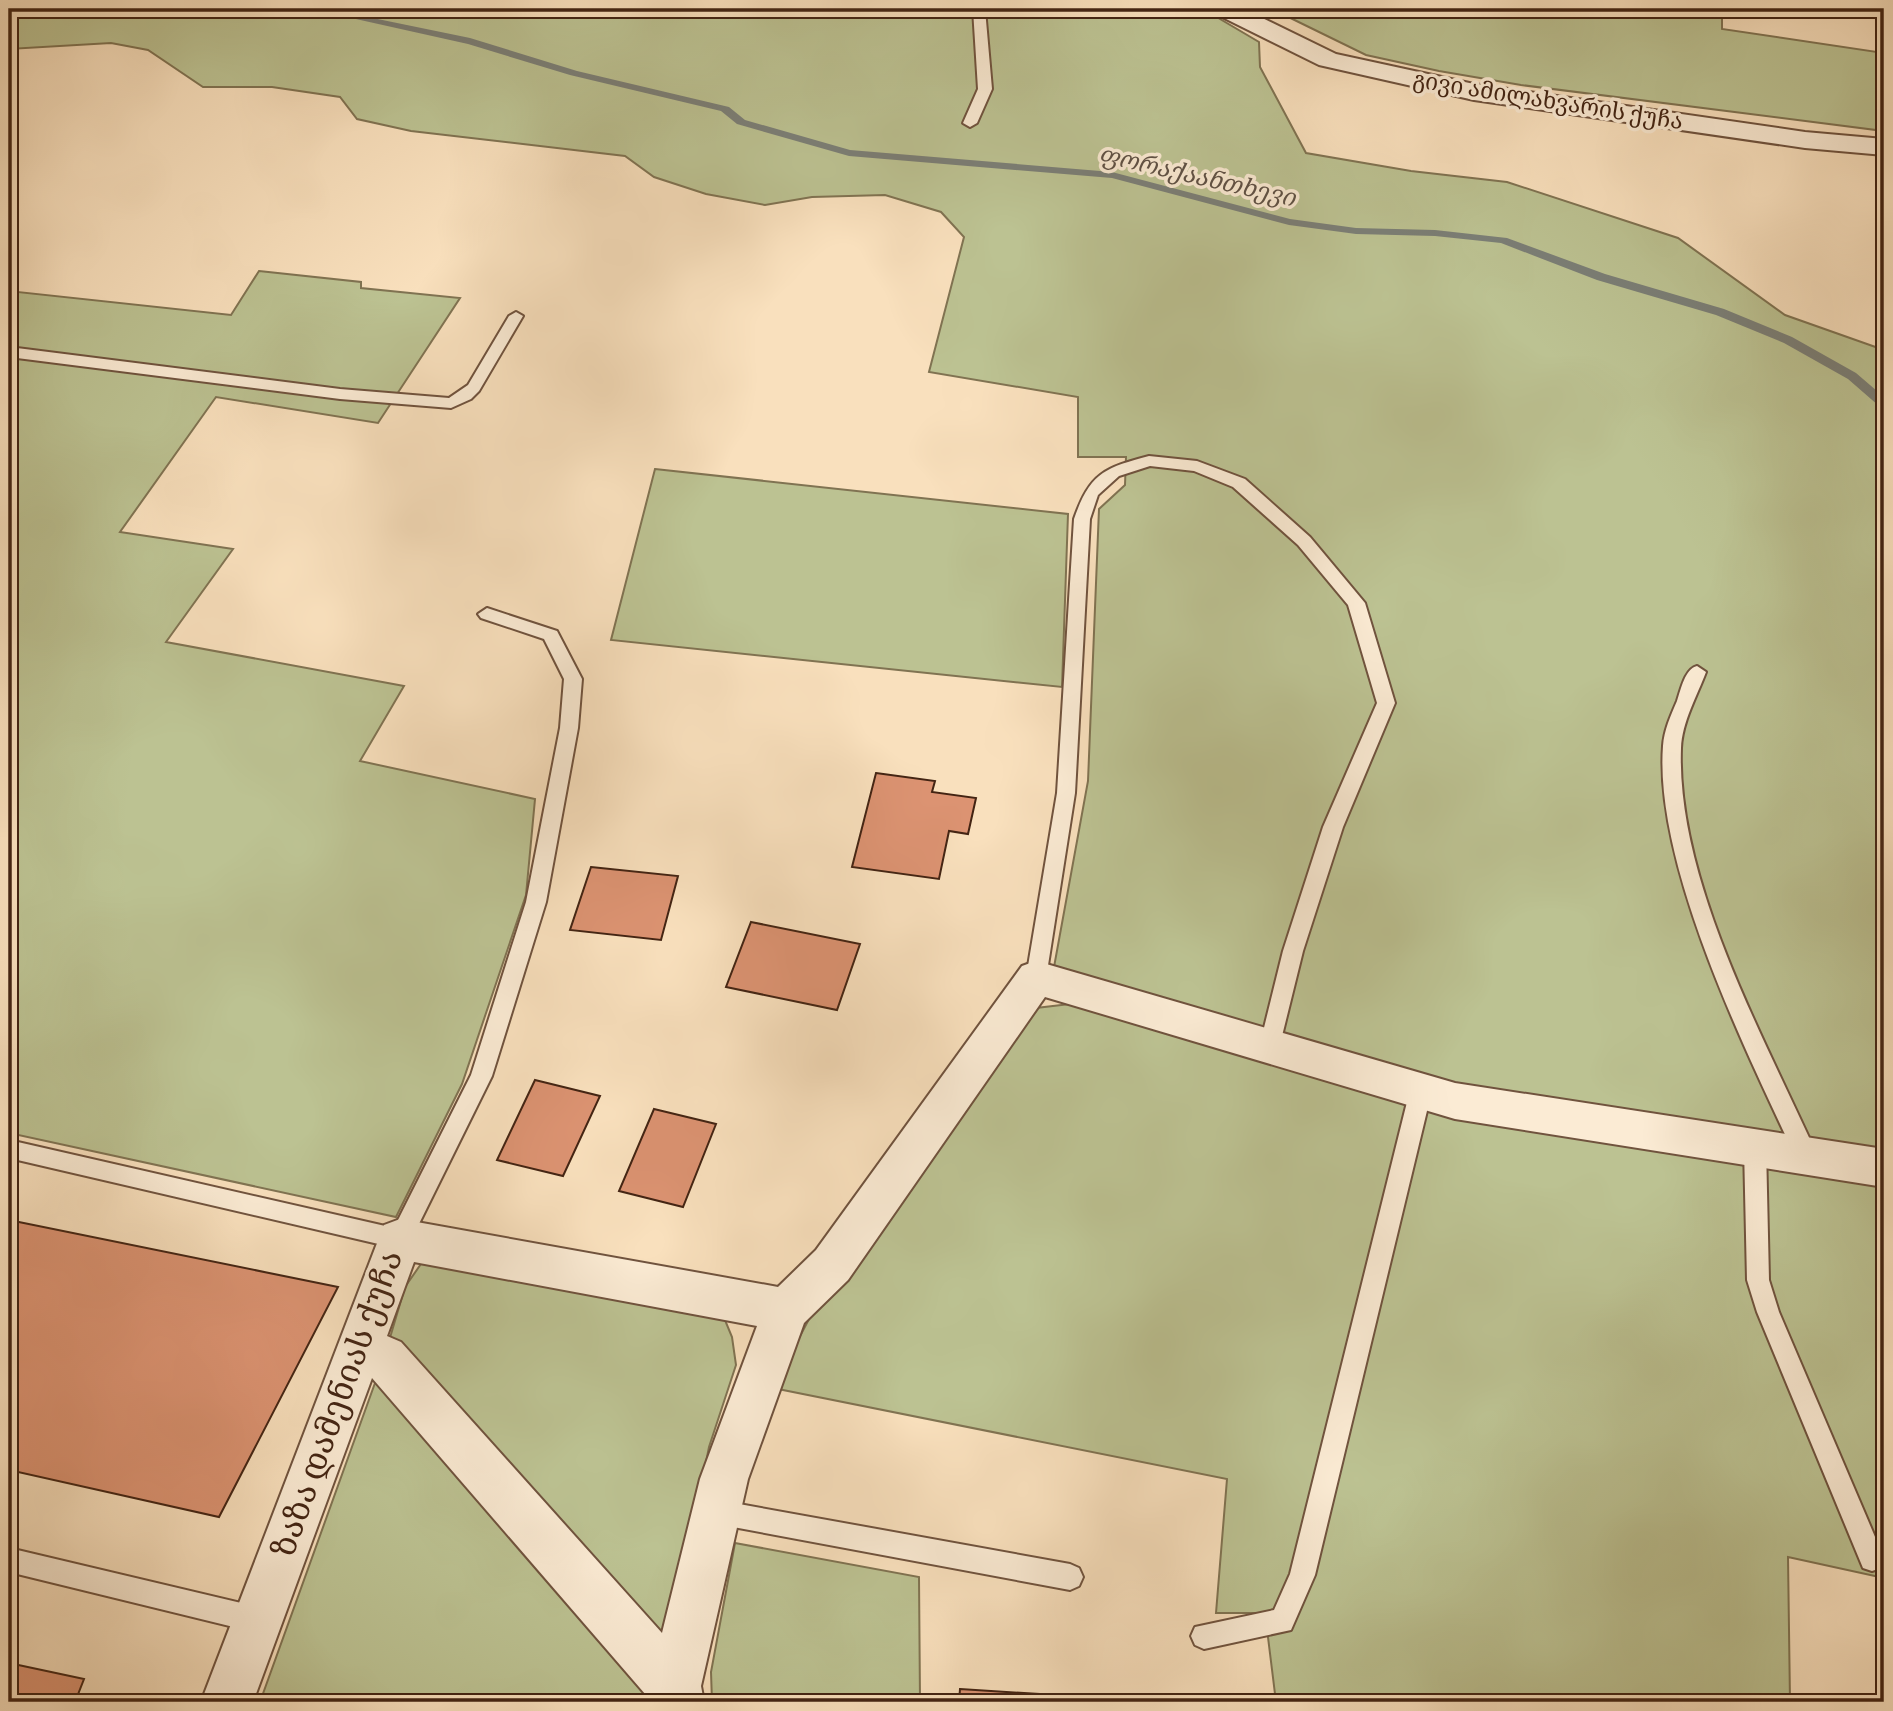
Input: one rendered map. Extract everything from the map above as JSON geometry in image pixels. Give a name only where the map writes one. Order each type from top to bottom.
[{"type":"street","name":"გივი ამილახვარის ქუჩა","points":[[1225,9],[1328,60],[1474,92],[1804,140],[1884,147]]},
{"type":"street","points":[[676,1694],[724,1479],[786,1310],[832,1265],[1037,978],[1455,1101],[1884,1168]]},
{"type":"street","points":[[400,1239],[786,1310]]},
{"type":"street","name":"ზაზა დამენიას ქუჩა","points":[[227,1702],[400,1239]]},
{"type":"street","points":[[359,1346],[384,1358],[676,1694]]},
{"type":"lane","points":[[970,123],[985,89],[979,9]]},
{"type":"lane","points":[[9,352],[340,394],[451,403],[474,388],[516,316]]},
{"type":"lane","points":[[1037,978],[1066,793],[1083,519],[1091,493],[1114,472],[1149,461],[1197,466],[1239,483],[1304,541],[1356,603],[1386,704],[1333,827],[1293,951],[1270,1045]]},
{"type":"lane","points":[[400,1239],[481,1076],[536,902],[569,728],[573,679],[551,635],[487,614]]},
{"type":"lane","points":[[1697,672],[1672,746],[1678,832],[1716,946],[1806,1155]]},
{"type":"lane","points":[[1204,1636],[1282,1621],[1302,1575],[1421,1090]]},
{"type":"lane","points":[[1755,1147],[1758,1280],[1768,1312],[1872,1559]]},
{"type":"lane","name":"ზაზა დამენიას ქუჩა","points":[[9,1149],[400,1239]]},
{"type":"lane","points":[[717,1512],[1070,1577]]},
{"type":"lane","points":[[9,1560],[258,1620]]},
{"type":"green space","points":[[9,9],[1203,9],[1259,42],[1260,67],[1306,153],[1411,171],[1507,182],[1678,238],[1785,315],[1884,350],[1884,1150],[1450,1087],[1054,967],[1088,781],[1099,509],[1125,485],[1126,457],[1078,457],[1078,397],[929,372],[964,237],[941,212],[885,195],[812,197],[765,205],[706,194],[654,177],[625,156],[411,131],[357,119],[340,97],[272,87],[203,87],[148,50],[111,43],[9,49]]},
{"type":"green space","points":[[1272,9],[1722,9],[1722,29],[1884,53],[1884,131],[1521,85],[1439,71],[1366,55]]},
{"type":"green space","points":[[259,271],[361,282],[361,288],[460,298],[378,423],[216,397],[120,532],[233,549],[166,642],[404,686],[360,761],[535,799],[526,895],[462,1084],[396,1217],[9,1133],[9,291],[231,315]]},
{"type":"green space","points":[[655,469],[1068,514],[1062,687],[611,640]]},
{"type":"green space","points":[[1070,1004],[1721,1159],[1884,1184],[1884,1578],[1788,1557],[1790,1702],[1276,1702],[1265,1613],[1216,1613],[1227,1479],[773,1388],[821,1296],[1036,1008]]},
{"type":"green space","points":[[423,1261],[720,1308],[732,1337],[736,1365],[709,1447],[658,1702],[260,1702],[384,1358],[405,1287]]},
{"type":"green space","points":[[735,1543],[919,1577],[920,1702],[712,1702],[711,1672]]},
{"type":"building","points":[[876,773],[935,781],[932,792],[976,798],[968,834],[949,831],[939,879],[852,867]]},
{"type":"building","points":[[591,867],[678,876],[661,940],[570,930]]},
{"type":"building","points":[[751,922],[860,944],[837,1010],[726,987]]},
{"type":"building","points":[[535,1080],[600,1096],[563,1176],[497,1160]]},
{"type":"building","points":[[654,1109],[716,1124],[683,1207],[619,1191]]},
{"type":"building","points":[[9,1220],[338,1287],[219,1517],[9,1470]]},
{"type":"building","points":[[9,1663],[84,1679],[75,1702],[9,1702]]},
{"type":"building","points":[[960,1689],[1087,1697],[1087,1702],[959,1702]]},
{"type":"waterway","name":"ფორაქაანთხევი","points":[[316,9],[470,41],[574,73],[725,109],[741,122],[849,153],[1112,175],[1289,222],[1356,231],[1435,233],[1503,240],[1601,277],[1720,312],[1788,340],[1852,376],[1884,403]]}]
